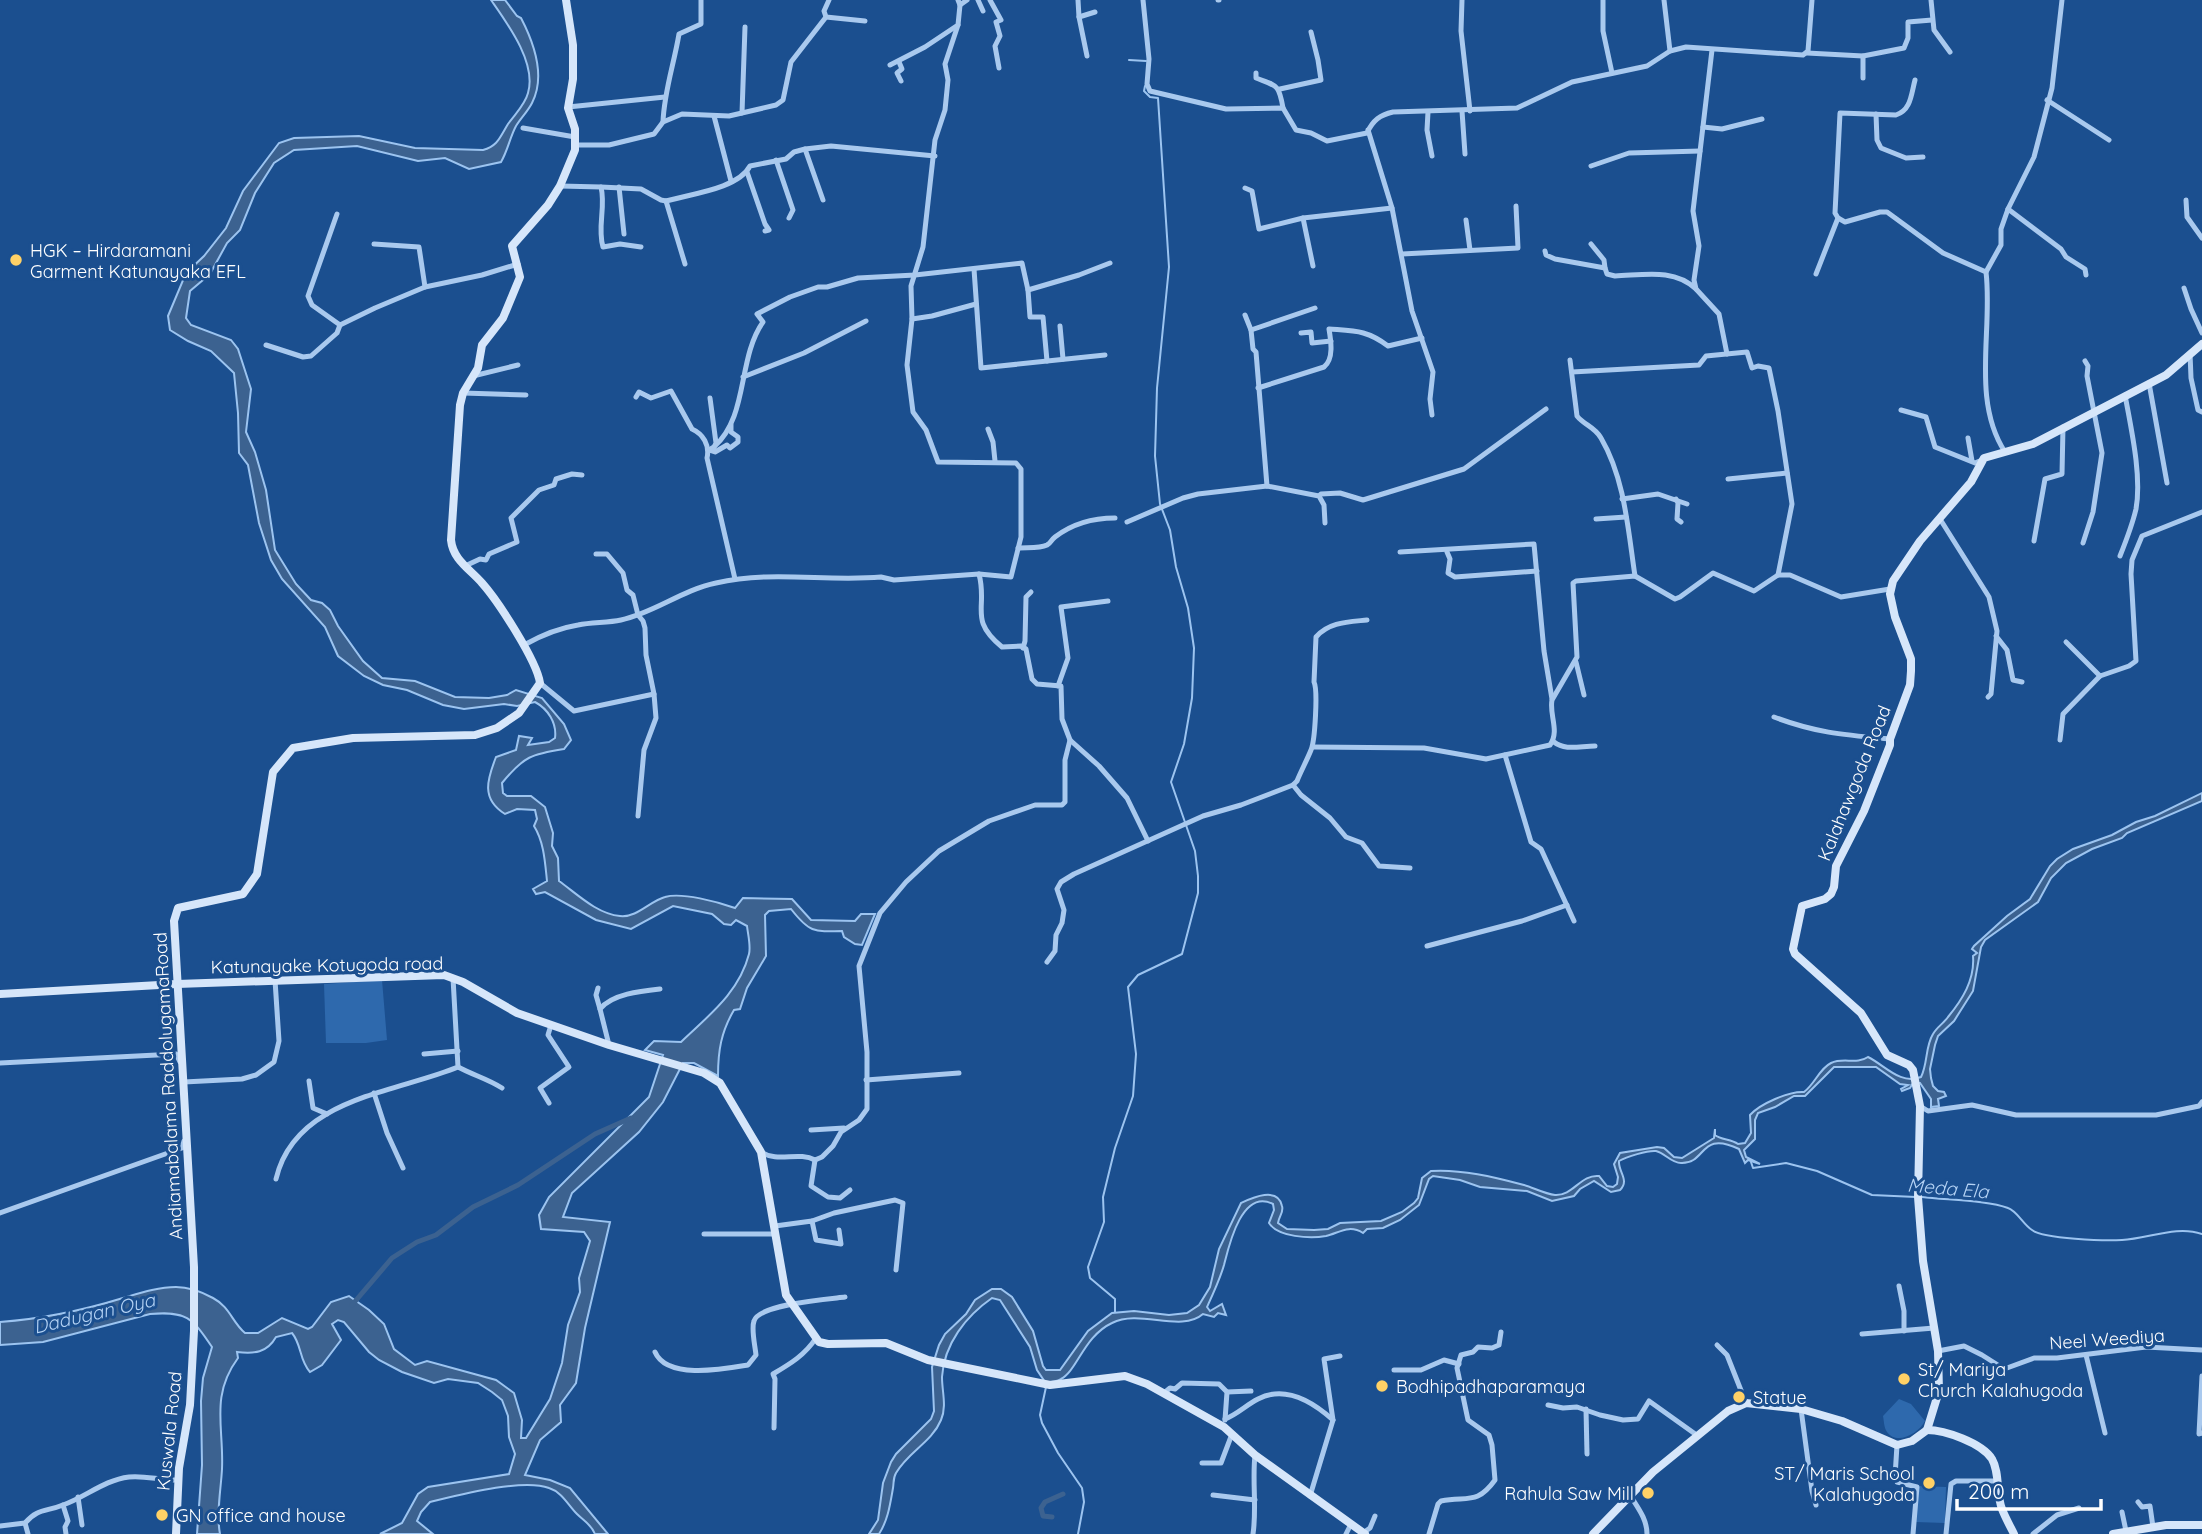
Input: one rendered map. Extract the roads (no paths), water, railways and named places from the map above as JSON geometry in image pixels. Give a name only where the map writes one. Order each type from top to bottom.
[{"type":"street","points":[[566,0],[573,45],[573,79],[568,107],[575,141],[560,186],[548,205],[512,246],[520,277],[503,318],[482,345],[478,368],[463,393],[452,548],[465,566],[483,583],[524,645],[539,675],[540,683],[574,711],[654,694]]},
{"type":"street","points":[[663,122],[665,97],[673,72],[679,34],[701,24],[701,0]]},
{"type":"street","points":[[826,17],[824,11],[829,0]]},
{"type":"street","points":[[524,645],[538,637],[576,625],[621,620],[638,615],[677,596],[713,583],[755,575],[881,577],[894,580],[979,574],[1011,577],[1022,519],[1021,469],[1016,463],[995,461],[938,462],[926,430],[913,412],[908,386],[911,286],[923,247],[935,140],[945,110],[948,80],[945,64],[958,25],[959,2],[967,0]]},
{"type":"street","points":[[978,0],[983,11]]},
{"type":"street","points":[[990,0],[1001,20],[996,22],[1000,36],[995,46],[999,68]]},
{"type":"street","points":[[1078,0],[1087,55]]},
{"type":"street","points":[[1143,0],[1149,59],[1147,84],[1150,91],[1226,109],[1283,108]]},
{"type":"street","points":[[1462,0],[1464,8],[1461,31],[1470,111]]},
{"type":"street","points":[[1603,0],[1603,31],[1612,73]]},
{"type":"street","points":[[1664,0],[1670,51]]},
{"type":"street","points":[[1808,52],[1812,0]]},
{"type":"street","points":[[1931,0],[1934,30],[1950,52]]},
{"type":"street","points":[[2005,452],[1996,439],[1988,406],[1986,272],[2001,245],[2001,229],[2008,209],[2034,157],[2052,88],[2062,0]]},
{"type":"street","points":[[1079,17],[1095,12]]},
{"type":"street","points":[[826,17],[865,21]]},
{"type":"street","points":[[523,128],[575,141],[609,145],[654,134],[663,122],[682,114],[714,116],[776,105],[783,100],[791,62],[826,17]]},
{"type":"street","points":[[1256,73],[1256,78],[1277,85],[1280,89],[1283,108],[1296,130],[1311,133],[1327,141],[1367,133],[1371,123],[1383,114],[1393,112],[1517,108],[1572,82],[1647,66],[1670,51],[1686,47],[1794,55],[1808,52],[1825,56],[1863,55],[1904,48],[1908,38],[1908,22],[1932,20]]},
{"type":"street","points":[[890,65],[958,25]]},
{"type":"street","points":[[742,113],[745,27]]},
{"type":"street","points":[[1280,89],[1321,80],[1311,32]]},
{"type":"street","points":[[1696,289],[1694,280],[1699,246],[1693,211],[1712,50]]},
{"type":"street","points":[[1863,55],[1863,78]]},
{"type":"street","points":[[899,62],[902,69],[897,73],[901,81]]},
{"type":"street","points":[[1915,80],[1908,107],[1903,113],[1896,116],[1840,113],[1835,213],[1845,222],[1887,212],[1943,253],[1986,272]]},
{"type":"street","points":[[568,107],[665,97]]},
{"type":"street","points":[[2047,100],[2109,140]]},
{"type":"street","points":[[1288,115],[1294,111]]},
{"type":"street","points":[[1462,111],[1465,154]]},
{"type":"street","points":[[1427,112],[1432,156]]},
{"type":"street","points":[[1876,114],[1877,140],[1881,148],[1906,158],[1923,157]]},
{"type":"street","points":[[714,116],[731,181]]},
{"type":"street","points":[[1703,127],[1722,129],[1762,119]]},
{"type":"street","points":[[1368,130],[1392,208],[1406,286],[1433,372],[1430,399],[1432,415]]},
{"type":"street","points":[[560,186],[641,189],[661,201],[666,201],[703,191],[714,191],[747,172],[750,166],[786,159],[794,152],[805,149],[831,146],[934,156]]},
{"type":"street","points":[[805,149],[822,200]]},
{"type":"street","points":[[1591,166],[1629,153],[1700,151]]},
{"type":"street","points":[[776,160],[793,210],[789,218]]},
{"type":"street","points":[[747,172],[765,224],[769,228],[765,231]]},
{"type":"street","points":[[601,187],[603,197],[600,237],[603,247],[620,244],[641,247]]},
{"type":"street","points":[[619,187],[624,234]]},
{"type":"street","points":[[1245,188],[1252,191],[1259,229],[1303,218],[1392,208]]},
{"type":"street","points":[[2186,200],[2187,217],[2202,238]]},
{"type":"street","points":[[666,201],[685,264]]},
{"type":"street","points":[[1402,254],[1518,248],[1516,206]]},
{"type":"street","points":[[2008,209],[2061,249],[2066,257],[2085,269],[2086,275]]},
{"type":"street","points":[[337,214],[308,296],[312,305],[340,325]]},
{"type":"street","points":[[1303,218],[1313,266]]},
{"type":"street","points":[[1816,274],[1839,218]]},
{"type":"street","points":[[1466,220],[1470,250]]},
{"type":"street","points":[[374,244],[419,247],[425,287]]},
{"type":"street","points":[[1591,244],[1604,260],[1607,274],[1668,274],[1679,276],[1696,289],[1719,314],[1727,354]]},
{"type":"street","points":[[1545,250],[1546,255],[1555,259],[1605,268]]},
{"type":"street","points":[[711,448],[725,437],[740,398],[754,336],[763,322],[757,314],[818,287],[858,278],[915,275],[1022,262],[1030,317],[1043,317],[1047,360]]},
{"type":"street","points":[[1028,290],[1110,263]]},
{"type":"street","points":[[266,345],[303,357],[312,356],[337,333],[340,325],[375,308],[425,287],[518,264]]},
{"type":"street","points":[[974,269],[981,368],[1105,355]]},
{"type":"street","points":[[2184,288],[2190,309],[2202,333]]},
{"type":"street","points":[[912,319],[976,304]]},
{"type":"street","points":[[1251,330],[1315,309]]},
{"type":"street","points":[[1245,315],[1256,352],[1267,486]]},
{"type":"street","points":[[743,377],[804,353],[866,321]]},
{"type":"street","points":[[1059,326],[1063,359]]},
{"type":"street","points":[[1258,388],[1329,364],[1329,329],[1361,331],[1375,336],[1388,346],[1422,338]]},
{"type":"street","points":[[1301,333],[1311,332],[1312,343],[1331,341]]},
{"type":"street","points":[[1901,410],[1926,417],[1935,447],[1972,461],[1982,460],[2033,444],[2166,375],[2202,344]]},
{"type":"street","points":[[1572,372],[1699,365],[1706,356],[1746,352],[1752,368],[1769,368],[1792,504],[1778,575]]},
{"type":"street","points":[[2190,353],[2191,378],[2198,410],[2202,412]]},
{"type":"street","points":[[1570,360],[1577,416],[1582,423],[1596,430],[1618,476],[1635,576]]},
{"type":"street","points":[[2083,543],[2092,512],[2102,453],[2087,376],[2088,366],[2085,362]]},
{"type":"street","points":[[473,376],[518,365]]},
{"type":"street","points":[[2149,383],[2167,483]]},
{"type":"street","points":[[636,397],[639,392],[651,398],[671,391],[692,429],[698,432],[715,452],[727,445],[730,448],[738,442],[738,437],[730,430],[732,418]]},
{"type":"street","points":[[463,393],[526,395]]},
{"type":"street","points":[[2120,556],[2129,534],[2137,497],[2133,435],[2125,395]]},
{"type":"street","points":[[710,398],[715,434],[707,458],[735,579]]},
{"type":"street","points":[[1127,522],[1198,494],[1267,486],[1320,496],[1340,493],[1363,500],[1464,469],[1546,409]]},
{"type":"street","points":[[2034,541],[2045,479],[2062,474],[2063,427]]},
{"type":"street","points":[[988,429],[993,442],[995,461]]},
{"type":"street","points":[[1968,438],[1972,461]]},
{"type":"street","points":[[1584,695],[1576,662],[1573,583],[1635,576],[1675,598],[1713,573],[1754,591],[1778,575],[1790,575],[1841,597],[1890,589],[1920,541],[1971,482],[1982,460]]},
{"type":"street","points":[[1728,479],[1787,473]]},
{"type":"street","points":[[465,566],[480,559],[486,560],[489,554],[517,542],[511,517],[539,490],[554,485],[556,479],[572,474],[582,475]]},
{"type":"street","points":[[1622,499],[1658,494],[1687,504]]},
{"type":"street","points":[[1320,496],[1324,505],[1325,523]]},
{"type":"street","points":[[1676,499],[1677,519],[1681,522]]},
{"type":"street","points":[[2060,740],[2063,715],[2100,676],[2136,661],[2131,574],[2132,560],[2142,536],[2202,512]]},
{"type":"street","points":[[1596,519],[1626,517]]},
{"type":"street","points":[[1018,548],[1043,546],[1049,544],[1054,537],[1097,518],[1115,518]]},
{"type":"street","points":[[1940,519],[1989,597],[1996,636],[1992,694],[1988,697]]},
{"type":"street","points":[[1400,552],[1534,544],[1544,651],[1552,700],[1554,742]]},
{"type":"street","points":[[1447,552],[1450,559],[1448,573],[1455,577],[1537,571]]},
{"type":"street","points":[[596,554],[607,554],[623,573],[627,590],[634,594],[638,615],[645,628],[646,655],[656,718],[644,750],[638,816]]},
{"type":"street","points":[[979,574],[982,583],[981,622],[985,631],[1002,647],[1023,648]]},
{"type":"street","name":"Kalahawgoda Road","points":[[1890,589],[1895,617],[1911,659],[1910,685],[1864,811],[1836,866],[1832,894],[1802,906],[1793,949],[1811,971],[1861,1013],[1888,1055],[1909,1065],[1913,1070],[1920,1106],[1918,1197],[1923,1261],[1938,1351],[1939,1391],[1927,1430]]},
{"type":"street","points":[[1031,592],[1026,597],[1023,648],[1032,679],[1037,684],[1062,686],[1062,719],[1070,740],[1099,766],[1127,798],[1148,841]]},
{"type":"street","points":[[1058,686],[1068,658],[1061,607],[1108,601]]},
{"type":"street","points":[[1047,962],[1055,951],[1056,935],[1062,923],[1064,911],[1057,889],[1061,882],[1203,816],[1241,805],[1293,785],[1297,781],[1313,747],[1317,701],[1317,687],[1314,682],[1315,637],[1323,628],[1333,624],[1367,620]]},
{"type":"street","points":[[1996,636],[2007,650],[2013,680],[2022,682]]},
{"type":"street","points":[[2066,642],[2100,676]]},
{"type":"street","points":[[1552,700],[1576,662]]},
{"type":"street","name":"Andiamabalama RaddolugamaRoad","points":[[194,1331],[194,1268],[174,921],[178,908],[243,894],[257,874],[273,772],[293,748],[353,738],[475,735],[496,728],[519,713],[540,683]]},
{"type":"street","points":[[1774,717],[1819,732],[1889,739]]},
{"type":"street","points":[[815,1160],[822,1157],[867,1109],[867,1052],[859,966],[880,913],[906,882],[939,851],[989,821],[1035,805],[1065,802],[1065,760],[1070,740]]},
{"type":"street","points":[[1554,742],[1560,747],[1568,748],[1595,746]]},
{"type":"street","points":[[1313,747],[1424,748],[1478,759],[1554,742]]},
{"type":"street","points":[[1505,755],[1531,842],[1541,849],[1574,921]]},
{"type":"street","points":[[1293,785],[1346,837],[1363,843],[1379,866],[1410,868]]},
{"type":"street","points":[[1427,946],[1522,921],[1567,905]]},
{"type":"street","name":"Katunayake Kotugoda road","points":[[0,994],[177,984],[444,975],[517,1013],[704,1073],[720,1083],[761,1152],[786,1295],[816,1338]]},
{"type":"street","points":[[453,978],[458,1067]]},
{"type":"street","points":[[184,1082],[242,1079],[256,1075],[274,1062],[279,1041],[275,980]]},
{"type":"street","points":[[598,988],[596,995],[610,1045]]},
{"type":"street","points":[[600,1009],[619,997],[660,989]]},
{"type":"street","points":[[549,1102],[540,1088],[569,1067],[548,1035],[551,1025]]},
{"type":"street","points":[[424,1054],[458,1051]]},
{"type":"street","points":[[0,1063],[176,1054],[179,1057],[184,1145],[0,1213]]},
{"type":"street","points":[[458,1067],[502,1088]]},
{"type":"street","points":[[276,1179],[296,1139],[327,1114],[374,1093],[458,1067]]},
{"type":"street","points":[[866,1080],[959,1073]]},
{"type":"street","points":[[309,1081],[313,1108],[327,1114]]},
{"type":"street","points":[[374,1093],[387,1133],[403,1168]]},
{"type":"street","points":[[1920,1106],[1928,1111],[1940,1111],[1972,1105],[2016,1115],[2156,1115],[2199,1106],[2202,1102]]},
{"type":"street","points":[[811,1130],[847,1128]]},
{"type":"street","points":[[761,1152],[768,1157],[807,1155],[815,1160]]},
{"type":"street","points":[[815,1160],[811,1186],[828,1197],[840,1198],[850,1190]]},
{"type":"street","points":[[704,1234],[776,1230],[834,1213],[895,1200],[903,1203],[896,1270]]},
{"type":"street","points":[[812,1221],[816,1240],[841,1244],[839,1230]]},
{"type":"street","points":[[1899,1286],[1904,1311],[1904,1331]]},
{"type":"street","points":[[655,1352],[658,1360],[668,1366],[684,1369],[712,1370],[748,1366],[756,1355],[754,1319],[791,1302],[845,1297]]},
{"type":"street","points":[[1862,1334],[1934,1328]]},
{"type":"street","name":"Kuswala Road","points":[[176,1534],[179,1480],[190,1405],[194,1331]]},
{"type":"street","points":[[1429,1534],[1438,1504],[1451,1499],[1477,1498],[1485,1493],[1495,1479],[1489,1435],[1468,1420],[1457,1368],[1461,1356],[1478,1347],[1492,1348],[1499,1345],[1501,1332]]},
{"type":"street","points":[[774,1428],[773,1374],[797,1359],[816,1338],[819,1342],[828,1344],[886,1343],[928,1360],[1050,1385],[1125,1376],[1147,1384],[1224,1423],[1255,1455],[1364,1533],[1370,1528],[1375,1516]]},
{"type":"street","points":[[1717,1345],[1727,1354],[1746,1404]]},
{"type":"street","name":"Neel Weediya","points":[[1938,1351],[1964,1346],[2007,1368],[2034,1358],[2146,1347],[2202,1350]]},
{"type":"street","points":[[2086,1355],[2105,1433]]},
{"type":"street","points":[[1310,1496],[1333,1420],[1331,1391],[1324,1359],[1340,1356]]},
{"type":"street","points":[[1394,1370],[1421,1370],[1444,1360],[1459,1364]]},
{"type":"street","points":[[2202,1376],[2199,1434],[2202,1433]]},
{"type":"street","points":[[1164,1393],[1170,1388],[1175,1390],[1182,1383],[1219,1384],[1227,1392],[1251,1391]]},
{"type":"street","points":[[1224,1423],[1227,1392]]},
{"type":"street","points":[[1224,1423],[1261,1397],[1281,1393],[1299,1397],[1318,1406],[1333,1420]]},
{"type":"street","points":[[1548,1405],[1586,1409],[1623,1420],[1638,1419],[1649,1401],[1698,1436]]},
{"type":"street","points":[[1593,1534],[1653,1472],[1728,1411],[1746,1404],[1801,1409],[1842,1421],[1897,1444],[1912,1441],[1927,1430],[1938,1430],[1978,1447],[1992,1460],[2001,1508],[2014,1534]]},
{"type":"street","points":[[1586,1409],[1587,1454]]},
{"type":"street","points":[[1801,1409],[1816,1505]]},
{"type":"street","points":[[1202,1463],[1221,1463],[1232,1434]]},
{"type":"street","points":[[1897,1444],[1897,1482],[1917,1487],[1913,1534]]},
{"type":"street","points":[[1253,1534],[1255,1455]]},
{"type":"street","points":[[0,1526],[24,1523],[38,1511],[63,1505],[107,1482],[129,1477],[179,1480]]},
{"type":"street","points":[[1947,1534],[1951,1484],[1955,1481],[1996,1481]]},
{"type":"street","points":[[1213,1495],[1255,1500]]},
{"type":"street","points":[[1630,1495],[1642,1513],[1647,1534]]},
{"type":"street","points":[[78,1497],[82,1525]]},
{"type":"street","points":[[2138,1502],[2142,1507],[2150,1506],[2153,1527]]},
{"type":"street","points":[[63,1505],[68,1521],[66,1534]]},
{"type":"street","points":[[2032,1534],[2057,1515],[2079,1508]]},
{"type":"street","points":[[2122,1512],[2126,1531]]},
{"type":"street","points":[[24,1523],[28,1534]]},
{"type":"street","points":[[1346,1534],[1351,1524]]},
{"type":"street","points":[[2113,1534],[2153,1527],[2167,1529],[2202,1525]]},
{"type":"water","name":"Dadugan Oya","points":[[491,0],[505,0],[521,18],[534,49],[538,71],[532,103],[516,126],[501,162],[469,169],[445,158],[418,161],[357,146],[294,150],[274,163],[255,193],[240,230],[227,243],[210,274],[190,291],[186,318],[191,325],[231,340],[238,349],[251,389],[246,432],[266,490],[275,550],[296,584],[311,600],[322,603],[330,610],[363,661],[382,678],[415,681],[455,697],[489,698],[507,695],[516,690],[542,698],[564,724],[571,740],[564,749],[536,755],[516,767],[502,783],[503,793],[507,796],[531,796],[545,807],[553,833],[552,846],[558,858],[559,881],[603,912],[626,916],[659,899],[681,896],[735,908],[743,898],[792,899],[811,920],[855,921],[861,914],[875,914],[862,945],[844,937],[842,931],[812,929],[791,909],[769,911],[765,915],[766,956],[747,988],[740,1009],[734,1010],[726,1026],[720,1050],[718,1076],[694,1063],[683,1063],[663,1102],[639,1132],[572,1193],[563,1217],[610,1222],[585,1328],[576,1383],[560,1405],[561,1422],[540,1440],[525,1475],[550,1480],[570,1488],[608,1534],[595,1534],[554,1490],[538,1485],[524,1485],[430,1502],[417,1521],[433,1534],[380,1534],[402,1523],[418,1494],[428,1487],[509,1474],[515,1454],[509,1437],[508,1416],[502,1400],[478,1383],[448,1379],[434,1383],[402,1372],[379,1360],[344,1322],[338,1320],[332,1324],[341,1340],[322,1365],[310,1372],[292,1333],[276,1337],[260,1351],[237,1352],[238,1358],[229,1372],[221,1399],[222,1469],[218,1518],[220,1534],[197,1534],[202,1465],[201,1401],[203,1378],[212,1347],[199,1329],[180,1315],[150,1314],[43,1342],[0,1345],[0,1322],[62,1313],[149,1291],[176,1287],[195,1290],[213,1298],[245,1333],[258,1333],[282,1318],[308,1329],[331,1302],[349,1296],[384,1324],[394,1349],[415,1365],[427,1361],[496,1380],[514,1393],[522,1420],[521,1438],[526,1438],[550,1399],[562,1363],[568,1325],[580,1292],[579,1278],[590,1241],[584,1232],[541,1229],[539,1215],[549,1197],[649,1097],[663,1055],[645,1050],[654,1041],[681,1042],[730,992],[738,981],[749,954],[747,926],[736,920],[731,925],[724,924],[712,914],[673,906],[631,929],[596,920],[545,892],[536,894],[533,889],[547,881],[542,845],[534,826],[537,819],[535,810],[517,809],[505,814],[492,802],[488,788],[496,757],[516,750],[519,736],[532,738],[528,745],[549,742],[555,738],[551,717],[535,702],[517,706],[504,704],[464,709],[443,705],[407,690],[383,685],[364,676],[338,656],[325,627],[282,579],[271,560],[259,523],[248,465],[239,453],[234,373],[211,351],[170,330],[168,316],[186,273],[204,256],[226,228],[243,191],[279,143],[294,138],[359,136],[415,148],[483,150],[501,137],[525,102],[530,81],[519,44]]},
{"type":"water","points":[[2202,793],[2202,801],[2066,863],[2051,878],[2038,902],[1985,940],[1981,947],[1973,991],[1954,1021],[1938,1036],[1935,1045],[1931,1078],[1933,1086],[1946,1096],[1938,1099],[1939,1106],[1931,1107],[1931,1099],[1920,1083],[1913,1083],[1910,1088],[1902,1091],[1901,1089],[1908,1085],[1900,1084],[1876,1067],[1834,1067],[1805,1096],[1794,1096],[1758,1113],[1755,1120],[1755,1139],[1744,1150],[1746,1157],[1760,1164],[1748,1160],[1745,1163],[1739,1149],[1717,1143],[1710,1145],[1689,1162],[1674,1161],[1656,1151],[1648,1152],[1619,1161],[1624,1179],[1620,1190],[1611,1192],[1594,1181],[1574,1196],[1552,1201],[1527,1191],[1480,1187],[1460,1180],[1433,1176],[1429,1179],[1419,1205],[1400,1220],[1383,1228],[1367,1229],[1363,1233],[1349,1229],[1319,1237],[1295,1236],[1273,1228],[1269,1223],[1274,1210],[1273,1204],[1262,1201],[1253,1204],[1239,1221],[1207,1307],[1210,1311],[1222,1304],[1226,1315],[1218,1313],[1214,1317],[1203,1314],[1194,1319],[1172,1322],[1135,1318],[1112,1323],[1094,1336],[1067,1375],[1055,1381],[1045,1382],[1037,1370],[1030,1347],[1000,1300],[992,1298],[965,1322],[952,1342],[942,1377],[944,1404],[941,1420],[932,1435],[896,1473],[885,1523],[879,1534],[869,1534],[878,1520],[883,1483],[891,1462],[931,1419],[934,1411],[932,1367],[939,1345],[945,1334],[966,1314],[975,1300],[992,1289],[1001,1289],[1012,1297],[1033,1331],[1046,1370],[1060,1370],[1088,1331],[1112,1313],[1134,1311],[1169,1315],[1187,1313],[1199,1305],[1210,1287],[1219,1249],[1241,1203],[1251,1199],[1264,1195],[1275,1196],[1280,1200],[1282,1208],[1278,1223],[1287,1229],[1314,1230],[1328,1229],[1340,1223],[1381,1221],[1402,1212],[1418,1198],[1422,1178],[1431,1171],[1466,1172],[1555,1195],[1567,1192],[1593,1176],[1599,1176],[1607,1186],[1613,1187],[1617,1184],[1618,1177],[1614,1164],[1620,1153],[1657,1147],[1664,1148],[1674,1157],[1682,1158],[1714,1138],[1715,1129],[1717,1137],[1738,1144],[1745,1143],[1751,1133],[1750,1115],[1775,1099],[1804,1092],[1831,1063],[1868,1057],[1900,1077],[1921,1077],[1933,1034],[1958,1004],[1970,981],[1973,956],[1977,953],[1972,949],[2007,916],[2030,899],[2050,866],[2073,849],[2112,835]]},
{"type":"waterway","points":[[1129,60],[1146,61]]},
{"type":"waterway","points":[[1115,1312],[1115,1299],[1090,1278],[1088,1267],[1104,1222],[1103,1197],[1115,1148],[1133,1096],[1136,1054],[1128,987],[1138,975],[1182,954],[1198,893],[1195,851],[1171,782],[1184,744],[1192,698],[1194,648],[1170,530],[1160,504],[1155,456],[1157,388],[1169,267],[1158,98],[1150,97],[1144,91],[1145,86]]},
{"type":"waterway","points":[[352,1305],[392,1258],[417,1242],[436,1235],[473,1207],[518,1185],[595,1134],[631,1118]]},
{"type":"waterway","name":"Meda Ela","points":[[1751,1162],[1753,1168],[1786,1163],[1817,1171],[1872,1195],[1916,1197]]},
{"type":"waterway","name":"Meda Ela","points":[[1922,1197],[2000,1205],[2014,1212],[2032,1230],[2061,1237],[2114,1240],[2182,1231],[2202,1234]]},
{"type":"waterway","points":[[1046,1387],[1040,1415],[1042,1423],[1082,1488],[1084,1502],[1078,1534]]},
{"type":"waterway","points":[[1052,1517],[1043,1516],[1041,1508],[1045,1502],[1063,1494]]},
{"type":"place","name":"HGK – Hirdaramani Garment Katunayaka EFL","points":[[16,260]]},
{"type":"place","name":"St/ Mariya Church Kalahugoda","points":[[1904,1379]]},
{"type":"place","name":"Bodhipadhaparamaya","points":[[1382,1386]]},
{"type":"place","name":"Statue","points":[[1739,1397]]},
{"type":"place","name":"ST/ Maris School Kalahugoda","points":[[1929,1483]]},
{"type":"place","name":"Rahula Saw Mill","points":[[1648,1493]]},
{"type":"place","name":"GN office and house","points":[[162,1515]]}]
